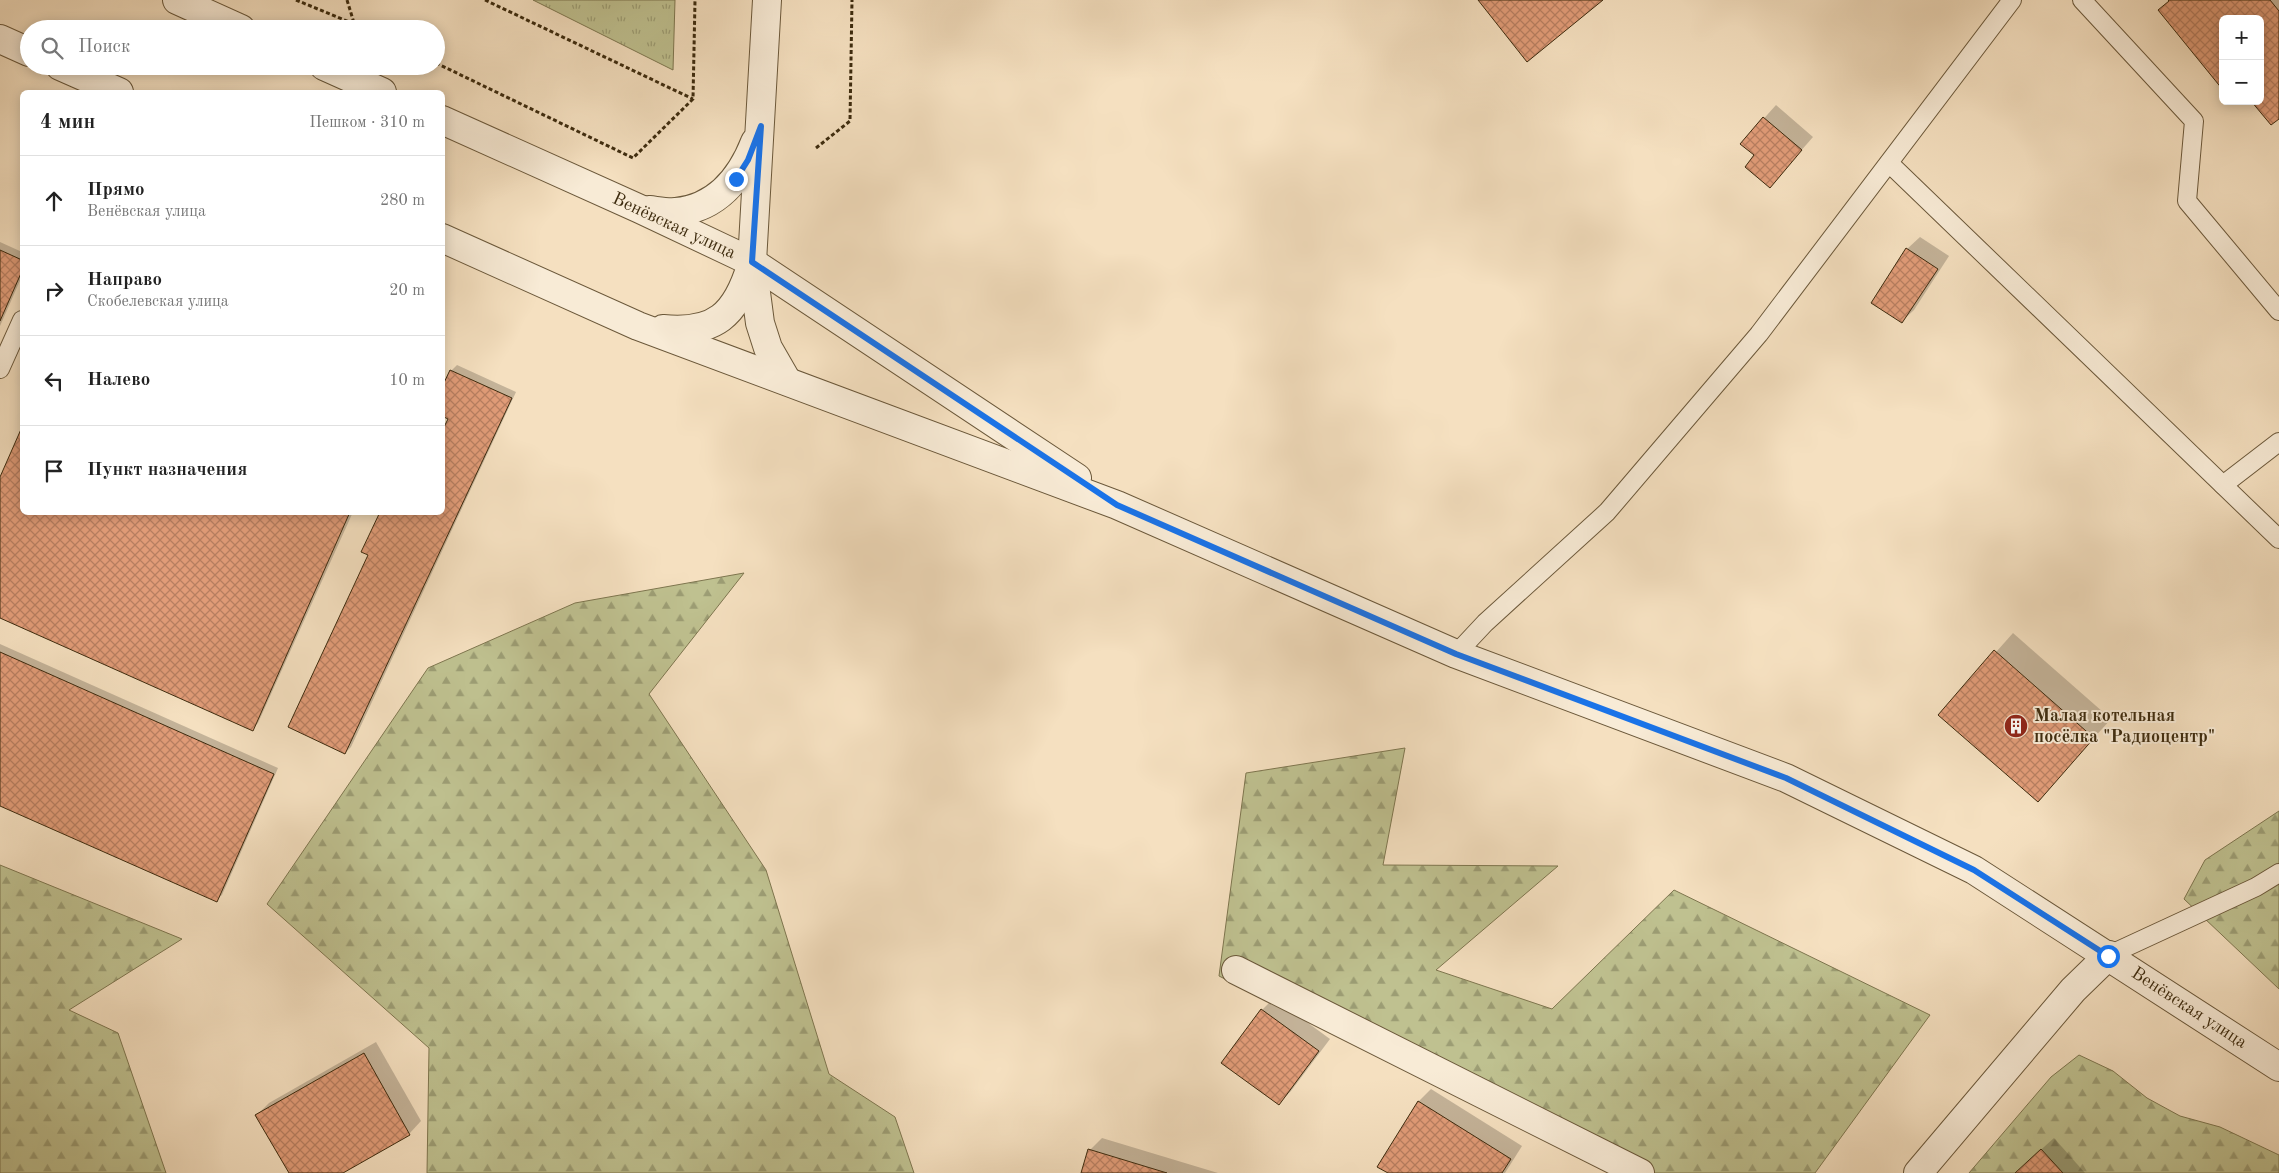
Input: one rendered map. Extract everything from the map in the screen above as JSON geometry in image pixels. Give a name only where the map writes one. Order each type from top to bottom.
[{"type":"street","points":[[178,0],[221,20]]},
{"type":"street","points":[[767,0],[752,262],[760,323],[768,348],[787,381]]},
{"type":"street","points":[[0,39],[20,48]]},
{"type":"street","points":[[80,75],[114,90]]},
{"type":"street","points":[[344,75],[378,90]]},
{"type":"street","name":"Венёвская улица","points":[[445,121],[640,209],[752,262],[1117,505]]},
{"type":"street","points":[[640,209],[675,213],[701,207],[720,195],[736,179],[744,166],[761,126]]},
{"type":"street","name":"Венёвская улица","points":[[445,239],[638,326],[1117,505],[1456,654],[1786,778],[1974,870],[2279,1067]]},
{"type":"street","points":[[638,326],[697,330],[720,318],[737,302],[752,262]]},
{"type":"street","points":[[1918,1173],[2073,990],[2108,956]]},
{"type":"street","points":[[1236,970],[1640,1173]]},
{"type":"lane","points":[[1456,654],[1485,623],[1607,512],[1759,334],[2012,0]]},
{"type":"lane","points":[[2082,0],[2194,121],[2187,202],[2279,311]]},
{"type":"lane","points":[[1889,163],[2279,539]]},
{"type":"lane","points":[[0,369],[20,324]]},
{"type":"lane","points":[[2223,485],[2279,442]]},
{"type":"lane","points":[[2108,956],[2256,886],[2279,873]]},
{"type":"path","points":[[296,0],[346,20]]},
{"type":"path","points":[[347,0],[353,20]]},
{"type":"path","points":[[485,0],[693,99]]},
{"type":"path","points":[[445,67],[633,158],[693,99],[695,0]]},
{"type":"path","points":[[816,148],[850,121],[852,0]]},
{"type":"green space","points":[[533,0],[675,0],[673,70]]},
{"type":"green space","points":[[744,573],[649,694],[766,870],[829,1074],[895,1117],[914,1173],[427,1173],[429,1048],[267,904],[428,668],[575,603]]},
{"type":"green space","points":[[1405,748],[1383,865],[1558,866],[1436,970],[1552,1009],[1674,890],[1930,1015],[1815,1173],[1614,1173],[1219,976],[1246,773]]},
{"type":"green space","points":[[2279,811],[2279,989],[2184,899],[2205,860]]},
{"type":"green space","points":[[0,865],[182,939],[69,1010],[118,1033],[166,1173],[0,1173]]},
{"type":"green space","points":[[2079,1055],[2113,1071],[2147,1098],[2180,1116],[2220,1127],[2279,1155],[2279,1173],[1969,1173],[2051,1077]]},
{"type":"building","points":[[1478,0],[1603,0],[1527,62]]},
{"type":"building","points":[[2270,0],[2279,11],[2279,119],[2271,125],[2254,105],[2264,105],[2264,15],[2219,15],[2219,85],[2158,10],[2169,1]]},
{"type":"building","points":[[1763,117],[1802,150],[1770,188],[1745,167],[1754,155],[1740,144]]},
{"type":"building","points":[[1906,248],[1938,269],[1902,323],[1871,303]]},
{"type":"building","points":[[0,250],[20,259],[20,276],[0,321]]},
{"type":"building","points":[[450,370],[512,398],[345,754],[288,727],[368,555],[361,552],[379,515],[445,515],[445,425],[448,419],[445,418],[445,381]]},
{"type":"building","points":[[20,432],[20,515],[349,515],[253,731],[0,618],[0,477]]},
{"type":"building","name":"Малая котельная посёлка \"Радиоцентр\"","points":[[1994,650],[2094,738],[2038,802],[1938,715]]},
{"type":"building","points":[[0,652],[274,774],[217,902],[0,806]]},
{"type":"building","points":[[1261,1009],[1319,1051],[1279,1105],[1221,1063]]},
{"type":"building","points":[[364,1053],[410,1135],[343,1173],[289,1173],[255,1115]]},
{"type":"building","points":[[1418,1101],[1511,1159],[1502,1173],[1388,1173],[1377,1167]]},
{"type":"building","points":[[1088,1149],[1167,1173],[1081,1173]]},
{"type":"building","points":[[2041,1149],[2063,1173],[2015,1173]]},
{"type":"place","name":"Малая котельная посёлка \"Радиоцентр\"","points":[[2016,726]]},
{"type":"route","points":[[736,179],[748,160],[761,126],[752,262],[1117,505],[1456,654],[1786,778],[1974,870],[2108,956]]}]
